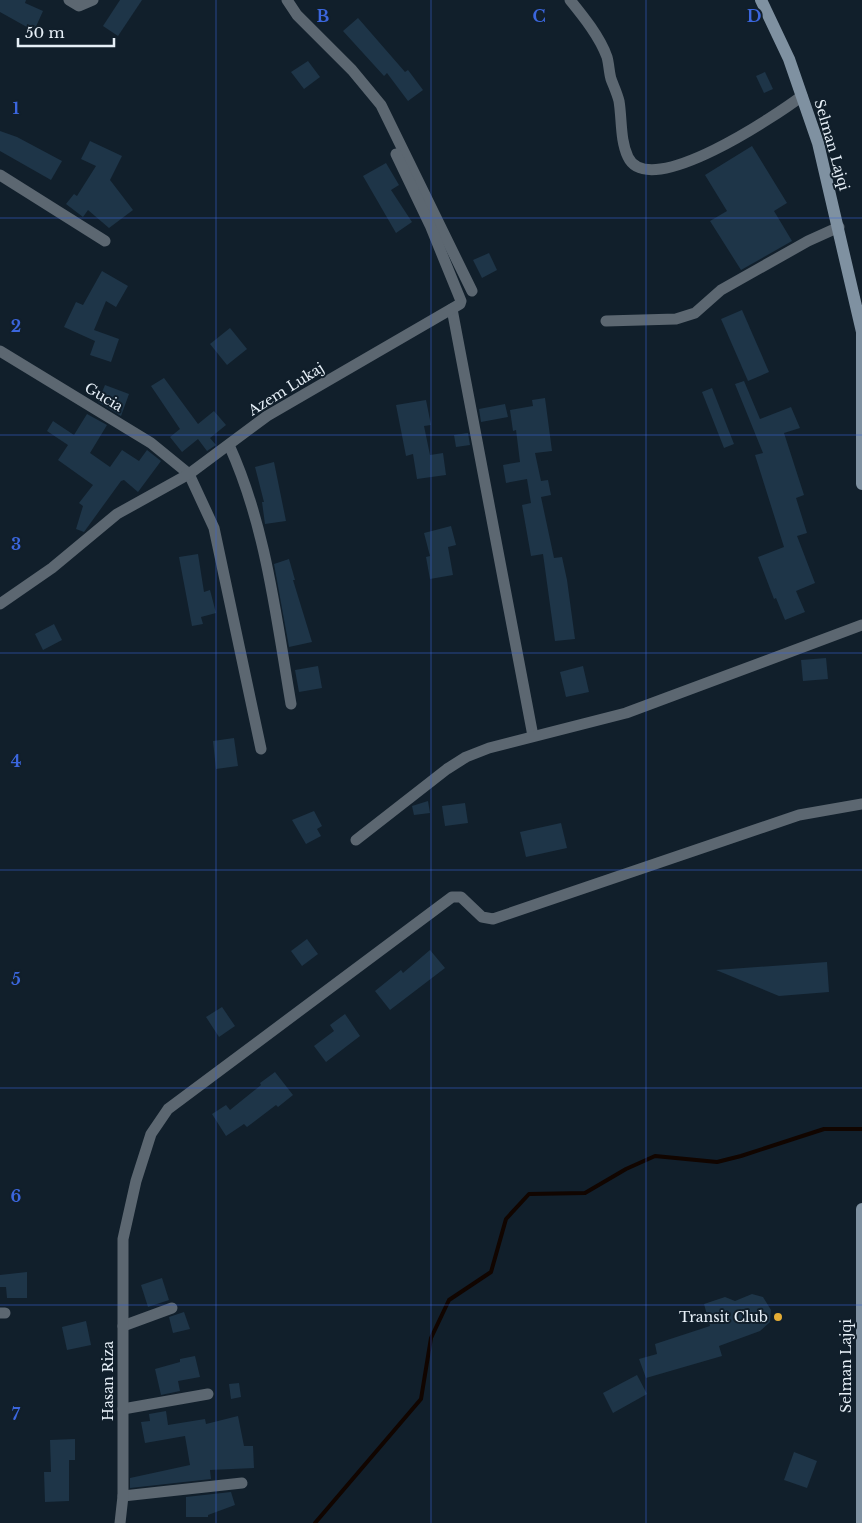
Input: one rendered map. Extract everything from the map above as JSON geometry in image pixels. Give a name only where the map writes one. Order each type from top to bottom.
[{"type":"street","points":[[69,0],[80,6],[93,0]]},
{"type":"street","points":[[287,0],[297,15],[352,70],[381,105],[472,291]]},
{"type":"street","points":[[570,0],[593,32],[607,57],[610,78],[618,96],[626,151],[628,158],[638,167],[654,168],[682,164],[742,137],[802,96]]},
{"type":"street","name":"Selman Lajqi","points":[[761,0],[789,60],[818,143],[862,332],[862,484]]},
{"type":"street","points":[[396,154],[430,225],[462,301],[452,309],[532,736]]},
{"type":"street","points":[[0,175],[106,240]]},
{"type":"street","points":[[606,321],[676,319],[695,314],[721,290],[808,241],[839,227]]},
{"type":"street","name":"Azem Lukaj","points":[[1,601],[52,568],[117,514],[189,474],[271,413],[452,309]]},
{"type":"street","name":"Gucia","points":[[0,351],[151,443],[189,474]]},
{"type":"street","points":[[229,445],[244,479],[259,532],[272,589],[291,704]]},
{"type":"street","points":[[189,474],[214,528],[261,749]]},
{"type":"street","points":[[356,840],[453,765],[489,748],[626,713],[862,625]]},
{"type":"street","name":"Hasan Riza","points":[[120,1523],[123,1496],[123,1239],[136,1181],[151,1134],[168,1109],[445,900],[452,897],[461,897],[482,917],[493,919],[798,815],[862,804]]},
{"type":"street","name":"Selman Lajqi","points":[[862,1209],[862,1523]]},
{"type":"street","points":[[123,1326],[172,1308]]},
{"type":"street","points":[[123,1409],[208,1394]]},
{"type":"street","points":[[123,1496],[242,1483]]},
{"type":"building","points":[[0,0],[26,0],[25,3],[43,11],[34,31],[0,12]]},
{"type":"building","points":[[120,0],[142,0],[118,36],[103,26]]},
{"type":"building","points":[[358,18],[405,72],[408,70],[423,90],[408,101],[387,73],[384,76],[343,31]]},
{"type":"building","points":[[308,61],[320,77],[304,89],[291,72]]},
{"type":"building","points":[[765,72],[773,89],[764,93],[756,76]]},
{"type":"building","points":[[0,131],[17,137],[62,161],[51,180],[0,151]]},
{"type":"building","points":[[90,141],[122,156],[110,180],[133,210],[109,228],[88,210],[83,217],[66,204],[74,194],[77,196],[96,166],[81,159]]},
{"type":"building","points":[[752,146],[787,203],[774,211],[792,241],[741,270],[710,221],[727,211],[705,175]]},
{"type":"building","points":[[386,163],[399,185],[391,190],[412,222],[396,233],[363,176]]},
{"type":"building","points":[[489,253],[497,270],[482,278],[473,260]]},
{"type":"building","points":[[102,271],[128,286],[116,307],[106,301],[94,330],[119,339],[111,362],[90,355],[95,341],[64,327],[76,302],[83,305]]},
{"type":"building","points":[[742,310],[769,372],[748,381],[721,319]]},
{"type":"building","points":[[230,328],[247,349],[227,365],[210,344]]},
{"type":"building","points":[[164,378],[198,424],[214,411],[226,425],[210,438],[216,445],[207,451],[198,439],[182,452],[170,437],[180,429],[151,386]]},
{"type":"building","points":[[744,381],[760,419],[791,407],[800,428],[784,433],[804,495],[796,498],[807,533],[797,536],[815,583],[796,591],[805,612],[785,620],[776,598],[774,599],[758,557],[784,547],[755,455],[763,453],[735,384]]},
{"type":"building","points":[[105,385],[129,394],[121,416],[98,402]]},
{"type":"building","points":[[712,388],[734,444],[724,448],[702,392]]},
{"type":"building","points":[[545,398],[552,451],[535,453],[541,481],[548,480],[551,495],[541,497],[554,558],[562,557],[575,639],[555,641],[543,554],[531,556],[522,505],[531,503],[527,479],[506,483],[503,465],[520,462],[516,430],[513,431],[510,410],[533,406],[532,400]]},
{"type":"building","points":[[426,400],[431,425],[424,426],[430,455],[443,453],[446,475],[417,479],[413,454],[406,456],[396,405]]},
{"type":"building","points":[[505,404],[508,417],[481,422],[479,409]]},
{"type":"building","points":[[87,414],[107,425],[90,453],[110,467],[122,450],[139,461],[147,450],[161,461],[138,492],[124,480],[121,481],[84,532],[76,529],[83,506],[79,503],[93,485],[58,460],[68,445],[47,431],[53,421],[74,435]]},
{"type":"building","points":[[468,433],[470,445],[456,447],[454,435]]},
{"type":"building","points":[[274,462],[286,521],[265,524],[262,502],[264,502],[255,467]]},
{"type":"building","points":[[451,526],[456,545],[448,547],[453,575],[430,579],[426,557],[430,556],[424,533]]},
{"type":"building","points":[[198,554],[204,592],[210,590],[216,613],[201,617],[203,624],[192,626],[179,557]]},
{"type":"building","points":[[289,559],[295,580],[293,580],[312,642],[289,647],[274,564]]},
{"type":"building","points":[[54,624],[62,640],[43,650],[35,634]]},
{"type":"building","points":[[826,658],[828,679],[803,681],[801,660]]},
{"type":"building","points":[[318,666],[322,688],[299,692],[295,670]]},
{"type":"building","points":[[583,666],[589,692],[566,697],[560,672]]},
{"type":"building","points":[[234,738],[238,766],[216,769],[213,741]]},
{"type":"building","points":[[428,801],[430,813],[414,815],[412,806]]},
{"type":"building","points":[[465,803],[468,823],[445,826],[442,806]]},
{"type":"building","points":[[314,811],[322,826],[317,829],[321,836],[306,844],[292,820]]},
{"type":"building","points":[[561,823],[567,848],[526,857],[520,832]]},
{"type":"building","points":[[307,939],[318,954],[302,966],[291,951]]},
{"type":"building","points":[[430,950],[445,968],[390,1010],[375,991],[401,970],[403,973]]},
{"type":"building","points":[[827,962],[829,992],[779,996],[716,970]]},
{"type":"building","points":[[222,1007],[235,1026],[219,1037],[206,1017]]},
{"type":"building","points":[[345,1014],[360,1036],[326,1062],[314,1046],[334,1031],[330,1025]]},
{"type":"building","points":[[275,1072],[293,1095],[247,1127],[244,1124],[226,1136],[212,1114],[226,1105],[230,1110]]},
{"type":"building","points":[[27,1272],[27,1298],[7,1298],[6,1287],[0,1287],[0,1275]]},
{"type":"building","points":[[162,1278],[169,1300],[148,1307],[141,1285]]},
{"type":"building","points":[[752,1294],[763,1297],[771,1310],[770,1322],[760,1331],[719,1346],[722,1356],[646,1378],[639,1359],[657,1354],[655,1344],[710,1326],[704,1304],[725,1297],[735,1301]]},
{"type":"building","points":[[184,1312],[190,1329],[173,1333],[169,1317]]},
{"type":"building","points":[[86,1321],[91,1345],[67,1350],[62,1327]]},
{"type":"building","points":[[195,1356],[200,1377],[178,1381],[180,1391],[161,1395],[155,1369],[180,1362],[180,1359]]},
{"type":"building","points":[[637,1375],[647,1394],[613,1413],[603,1393]]},
{"type":"building","points":[[239,1383],[241,1397],[231,1399],[229,1384]]},
{"type":"building","points":[[166,1411],[168,1425],[205,1419],[206,1424],[238,1416],[244,1446],[253,1446],[254,1468],[210,1470],[211,1479],[130,1488],[130,1478],[190,1465],[185,1436],[145,1443],[141,1422],[150,1421],[149,1414]]},
{"type":"building","points":[[75,1439],[75,1460],[69,1460],[69,1501],[45,1502],[44,1472],[51,1472],[50,1440]]},
{"type":"building","points":[[794,1452],[817,1461],[807,1488],[784,1480]]},
{"type":"building","points":[[231,1492],[235,1505],[208,1515],[208,1517],[186,1517],[186,1497]]},
{"type":"waterway","points":[[315,1523],[421,1399],[431,1338],[449,1300],[491,1272],[506,1219],[529,1194],[585,1193],[626,1169],[655,1156],[717,1162],[824,1129],[862,1129]]},
{"type":"place","name":"Transit Club","points":[[778,1317]]}]
